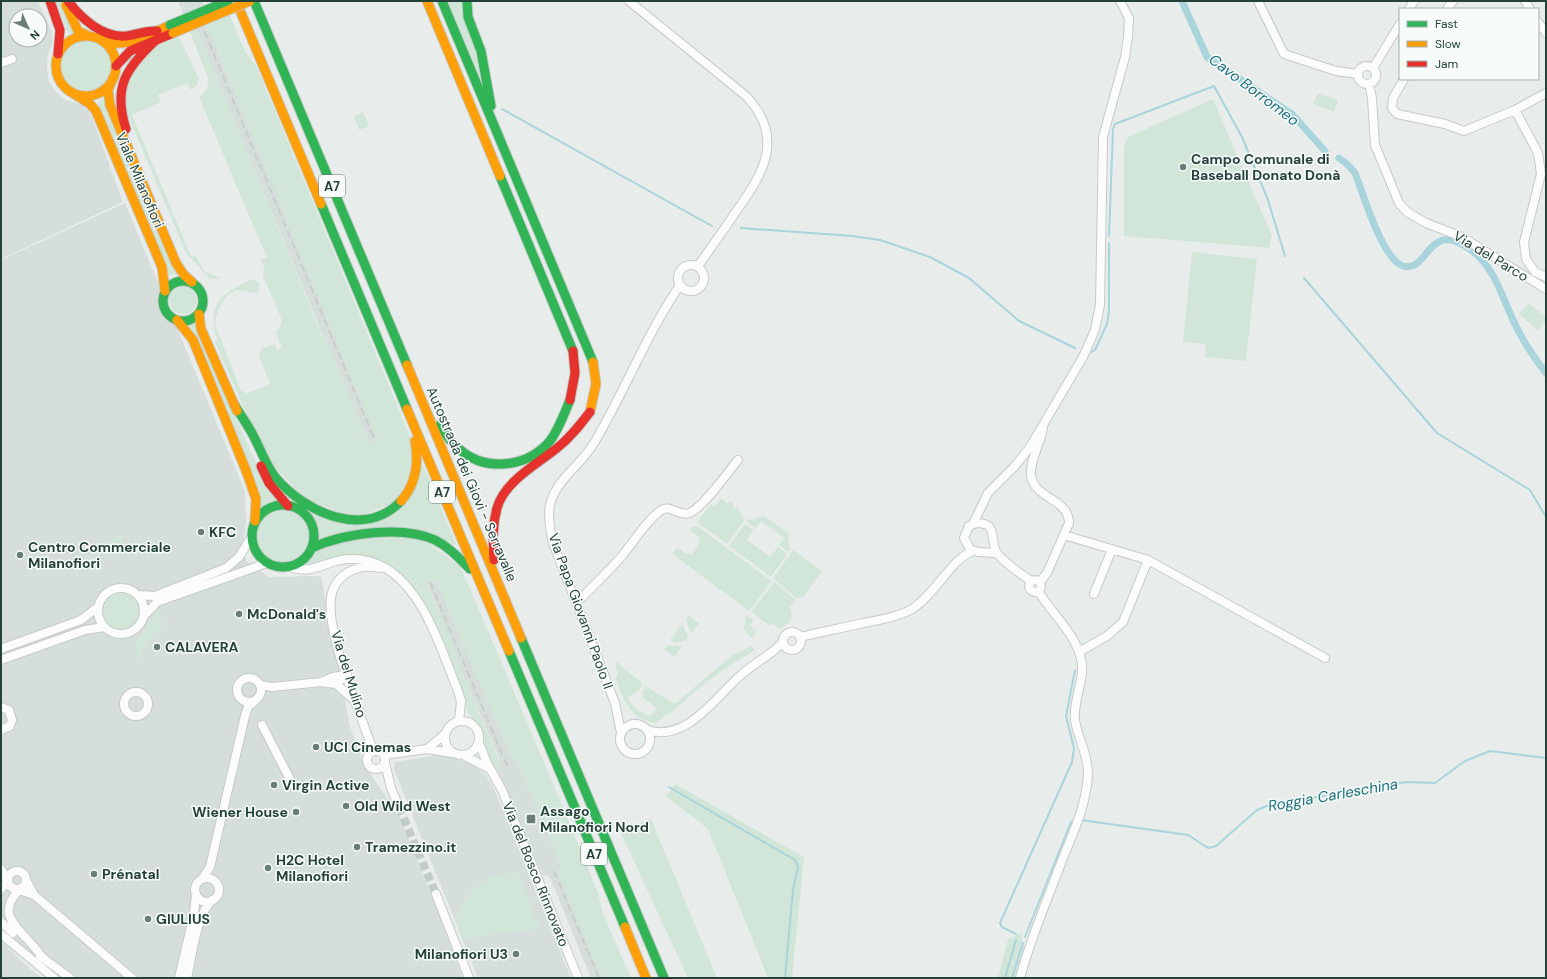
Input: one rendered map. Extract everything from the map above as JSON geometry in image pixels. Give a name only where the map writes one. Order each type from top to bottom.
[{"type":"main road","points":[[50,1],[60,30],[56,66],[58,77],[64,87],[71,92],[85,96],[96,94],[107,87],[113,78],[116,66],[114,56],[110,48],[100,39]]},
{"type":"main road","points":[[65,1],[78,31],[112,45],[123,45],[157,31]]},
{"type":"main road","points":[[68,1],[85,20],[118,36],[145,31],[171,29],[250,1]]},
{"type":"main road","points":[[138,172],[133,146],[123,122],[120,102],[121,87],[132,62],[171,29],[228,1]]},
{"type":"main road","name":"A7","points":[[236,1],[646,978]]},
{"type":"main road","name":"Autostrada dei Giovi - Serravalle","points":[[254,1],[664,978]]},
{"type":"main road","points":[[419,1],[434,32],[447,48]]},
{"type":"main road","points":[[373,284],[411,358],[442,429],[452,444],[468,457],[481,462],[499,465],[516,462],[532,456],[542,449],[553,437],[570,400],[576,375],[575,360],[571,346],[427,1]]},
{"type":"main road","points":[[442,1],[595,367],[597,382],[596,395],[590,412],[573,435],[511,484],[496,507],[492,541],[497,579]]},
{"type":"main road","points":[[467,1],[468,18],[481,51],[496,130]]},
{"type":"main road","points":[[58,56],[64,46],[72,40],[90,36]]},
{"type":"main road","points":[[116,66],[130,51],[155,41]]},
{"type":"main road","name":"Viale Milanofiori","points":[[113,78],[108,90],[110,105],[176,263],[184,275],[192,282]]},
{"type":"main road","name":"Viale Milanofiori","points":[[71,92],[90,104],[96,111],[162,267],[165,291]]},
{"type":"main road","points":[[256,521],[270,508],[288,506],[297,508],[310,520],[314,532],[312,548],[304,560],[291,567],[279,568],[267,563],[256,553],[252,538],[256,521],[256,499],[248,473],[193,340],[177,320],[168,314],[164,309],[162,302],[168,286],[180,280],[192,282],[198,286],[204,300],[199,314],[201,329],[269,483],[288,506]]},
{"type":"main road","points":[[177,320],[185,321],[193,319],[199,314]]},
{"type":"main road","points":[[234,404],[254,436],[266,463],[284,487],[294,496],[318,512],[332,517],[356,520],[369,519],[386,512],[403,498],[412,484],[418,464],[407,406]]},
{"type":"main road","points":[[312,548],[336,538],[390,532],[416,534],[431,538],[448,547],[478,578]]},
{"type":"street","points":[[629,1],[746,96],[760,114],[764,125],[768,143],[763,170],[739,208],[698,266]]},
{"type":"street","points":[[956,562],[965,542],[966,530],[973,524],[988,494],[1022,457],[1044,423],[1084,357],[1091,342],[1098,319],[1101,282],[1103,137],[1125,57],[1128,37],[1129,18],[1120,1]]},
{"type":"street","points":[[1258,1],[1284,54],[1336,71],[1358,74]]},
{"type":"street","points":[[1539,23],[1546,33]]},
{"type":"street","points":[[1372,68],[1399,26]]},
{"type":"street","points":[[1,64],[12,59]]},
{"type":"street","points":[[1368,66],[1376,72],[1376,77],[1373,82],[1369,84],[1361,82],[1358,74],[1362,68],[1368,66]]},
{"type":"street","points":[[1403,80],[1393,98],[1392,108],[1397,114],[1445,124],[1464,131],[1516,110],[1546,93]]},
{"type":"street","name":"Via del Parco","points":[[1369,84],[1372,98],[1375,145],[1399,203],[1414,216],[1426,223],[1462,237],[1546,290]]},
{"type":"street","points":[[1516,110],[1538,153],[1541,174],[1524,242],[1526,259],[1535,272],[1546,277]]},
{"type":"street","points":[[689,264],[698,266],[704,276],[700,288],[690,291],[680,286],[678,277],[681,268],[689,264]]},
{"type":"street","name":"Via Papa Giovanni Paolo II","points":[[621,733],[617,708],[553,543],[550,524],[550,502],[559,484],[593,445],[654,326],[680,286]]},
{"type":"street","points":[[1038,591],[1041,587],[1040,582],[1047,573],[1069,523],[1069,516],[1059,504],[1042,492],[1032,476],[1032,465],[1042,437],[1044,423]]},
{"type":"street","points":[[576,603],[621,557],[635,536],[660,511],[668,509],[686,514],[692,512],[707,498],[738,460]]},
{"type":"street","points":[[981,507],[985,524],[993,533],[996,553]]},
{"type":"street","points":[[973,524],[985,524]]},
{"type":"street","points":[[1064,535],[1148,560],[1325,658]]},
{"type":"street","points":[[1,650],[81,620],[98,607],[103,597],[112,590],[125,589],[138,595],[155,596],[226,568],[239,557],[252,538]]},
{"type":"street","points":[[978,551],[989,547],[993,540]]},
{"type":"street","points":[[965,542],[978,551]]},
{"type":"street","points":[[1094,594],[1112,549]]},
{"type":"street","points":[[800,637],[886,618],[911,610],[929,596],[956,562],[969,552],[978,551],[996,553],[1031,582]]},
{"type":"street","points":[[291,567],[299,570],[320,568],[348,559],[364,559],[389,571],[410,588],[425,612],[458,691],[461,701],[459,721],[450,725],[445,734],[427,749],[384,759]]},
{"type":"street","points":[[1079,652],[1116,630],[1127,615],[1148,560]]},
{"type":"street","points":[[98,607],[98,614],[104,627],[114,633],[125,634],[135,630],[144,616],[157,602],[267,563]]},
{"type":"street","name":"Via del Mulino","points":[[374,769],[367,761],[368,755],[373,751],[337,645],[331,611],[331,598],[334,587],[348,571],[355,568],[377,567],[389,571]]},
{"type":"street","points":[[1031,582],[1035,580],[1040,582]]},
{"type":"street","points":[[1031,582],[1030,588],[1032,591],[1038,591]]},
{"type":"street","points":[[1020,978],[1029,946],[1076,825],[1086,789],[1087,756],[1078,729],[1075,714],[1082,673],[1079,652],[1054,612],[1038,591]]},
{"type":"street","points":[[138,595],[142,602],[144,616]]},
{"type":"street","points":[[1,660],[80,632],[104,627]]},
{"type":"street","points":[[647,730],[650,740],[642,752],[637,754],[625,750],[621,742],[621,733],[627,727],[635,724],[656,733],[665,733],[688,723],[744,673],[770,656],[783,642],[785,636],[790,633],[796,633],[800,637],[801,643],[796,650],[787,649],[783,642]]},
{"type":"street","points":[[321,682],[340,675],[347,675]]},
{"type":"street","points":[[336,684],[347,675]]},
{"type":"street","points":[[245,716],[245,707],[237,690],[242,681],[252,678],[260,685],[272,687],[321,682],[336,684],[343,688],[357,704]]},
{"type":"street","points":[[260,685],[260,695]]},
{"type":"street","points":[[180,978],[194,914],[196,887],[210,867],[245,716],[248,708],[260,695],[272,687]]},
{"type":"street","points":[[240,699],[247,702],[254,702]]},
{"type":"street","points":[[1,707],[9,710],[12,720],[10,726],[1,730]]},
{"type":"street","name":"Via Papa Giovanni Paolo II","points":[[617,708],[630,722],[635,724]]},
{"type":"street","name":"Via del Bosco Rinnovato","points":[[459,721],[470,723],[475,726],[479,737],[481,751],[504,796],[578,978]]},
{"type":"street","points":[[262,725],[293,785]]},
{"type":"street","points":[[445,734],[446,744],[452,753]]},
{"type":"street","points":[[463,755],[473,752],[479,743]]},
{"type":"street","name":"Via del Bosco Rinnovato","points":[[427,749],[463,755],[484,765],[492,772]]},
{"type":"street","points":[[373,751],[380,751],[384,759],[391,788],[399,807]]},
{"type":"street","points":[[374,769],[381,767],[384,759]]},
{"type":"street","points":[[374,769],[385,779],[391,788]]},
{"type":"street","points":[[187,978],[202,916],[212,900],[218,896],[219,888],[213,880],[210,867]]},
{"type":"street","points":[[1,868],[23,873],[34,895],[132,978]]},
{"type":"street","points":[[1,868],[13,889],[34,895]]},
{"type":"street","points":[[1,889],[8,881],[11,873],[17,871]]},
{"type":"street","points":[[202,879],[213,880]]},
{"type":"street","points":[[26,880],[25,886],[7,899],[4,905],[6,918],[43,958]]},
{"type":"street","points":[[196,894],[205,901],[212,900]]},
{"type":"street","points":[[436,894],[469,978]]},
{"type":"street","points":[[1,922],[43,958],[70,978]]},
{"type":"street","points":[[1,934],[54,978]]},
{"type":"shaded area","points":[[1,1],[38,1],[41,8],[8,8],[8,48],[48,48],[48,23],[52,32],[52,44],[48,55],[47,68],[49,81],[55,91],[66,100],[82,105],[90,112],[123,202],[1,259]]},
{"type":"shaded area","points":[[178,1],[202,1],[204,5],[198,8],[205,26],[215,44],[378,440],[369,443],[323,336],[189,11],[183,14]]},
{"type":"shaded area","points":[[125,203],[245,491],[246,522],[243,544],[246,561],[269,577],[321,576],[350,727],[367,769],[399,815],[463,978],[54,978],[1,934],[1,260]]},
{"type":"shaded area","points":[[436,580],[508,748],[513,758],[515,758],[518,762],[562,868],[559,870],[560,875],[602,978],[591,978],[551,880],[547,875],[543,876],[497,768],[501,763],[456,657],[457,656],[427,583]]},
{"type":"shaded area","points":[[443,754],[473,765],[485,774],[493,786],[571,978],[478,978],[394,769],[395,762]]},
{"type":"shaded area","points":[[1,941],[29,968],[42,978],[1,978]]},
{"type":"green space","points":[[55,1],[62,1],[74,31],[73,33],[68,33]]},
{"type":"green space","points":[[448,1],[462,1],[463,17],[476,54],[482,83]]},
{"type":"green space","points":[[230,15],[245,52],[256,65],[412,441],[414,469],[394,503],[356,517],[306,500],[264,455],[215,342],[217,340],[214,327],[214,317],[215,308],[219,301],[232,290],[252,279],[259,282],[259,291],[255,293],[235,290],[227,297],[219,309],[215,324],[241,391],[243,390],[245,394],[270,384],[259,356],[261,349],[274,344],[277,350],[282,348],[276,333],[281,324],[281,318],[263,276],[264,267],[261,260],[267,258],[199,97],[206,89],[208,78],[190,32],[197,29],[322,336],[324,336],[369,443],[377,440],[215,44],[205,26]]},
{"type":"green space","points":[[179,37],[199,79],[197,85],[191,90],[187,83],[158,95],[161,102],[132,115],[191,256],[195,255],[204,271],[221,278],[210,279],[186,253],[127,113],[127,103],[116,105],[115,92],[129,59],[132,56]]},
{"type":"green space","points":[[86,39],[96,41],[104,47],[110,55],[112,65],[110,75],[104,83],[96,89],[86,91],[76,89],[68,83],[62,75],[60,65],[62,55],[68,47],[76,41]]},
{"type":"green space","points":[[1318,93],[1338,100],[1334,112],[1313,104]]},
{"type":"green space","points":[[104,99],[177,274],[169,276],[97,102]]},
{"type":"green space","name":"Campo Comunale di Baseball Donato Donà","points":[[1213,99],[1272,236],[1269,248],[1124,236],[1124,146],[1128,137]]},
{"type":"green space","points":[[363,112],[369,126],[359,130],[354,116]]},
{"type":"green space","points":[[1192,252],[1257,259],[1246,361],[1205,357],[1206,344],[1183,342]]},
{"type":"green space","points":[[183,286],[193,290],[197,300],[193,310],[183,314],[173,310],[169,300],[173,290]]},
{"type":"green space","points":[[1529,303],[1546,318],[1546,321],[1538,330],[1519,314]]},
{"type":"green space","points":[[194,322],[261,474],[280,502],[269,504],[260,509],[258,488],[194,332],[189,324]]},
{"type":"green space","points":[[423,465],[456,544],[454,545],[440,538],[319,541],[316,525],[301,504],[379,519]]},
{"type":"green space","points":[[721,499],[728,504],[730,501],[733,503],[733,508],[737,508],[745,519],[727,544],[697,522],[711,504],[715,506]]},
{"type":"green space","points":[[278,510],[288,510],[297,514],[305,522],[309,531],[309,541],[305,550],[297,558],[288,562],[278,562],[269,558],[261,550],[257,541],[257,531],[261,522],[269,514]]},
{"type":"green space","points":[[764,516],[788,533],[789,547],[791,549],[789,552],[779,545],[784,538],[761,521],[755,528],[747,522],[748,520]]},
{"type":"green space","points":[[745,524],[754,530],[747,540],[770,557],[778,547],[787,554],[771,577],[729,546]]},
{"type":"green space","points":[[693,526],[697,526],[772,581],[749,611],[672,554],[679,545],[678,548],[686,554],[688,552],[691,555],[693,553],[700,541],[698,539],[699,537],[690,531],[688,533]]},
{"type":"green space","points":[[125,534],[120,552],[116,556],[110,541]]},
{"type":"green space","points":[[420,538],[459,565],[466,579],[563,807],[598,893],[602,911],[631,978],[602,978],[559,875],[558,870],[562,868],[518,762],[515,758],[513,759],[508,748],[436,580],[427,584],[458,656],[456,657],[498,758],[502,763],[498,765],[497,772],[487,757],[483,745],[482,731],[467,711],[463,693],[428,609],[410,584],[390,567],[374,560],[299,567],[317,550],[338,543],[366,540]]},
{"type":"green space","points":[[793,550],[822,571],[803,597],[796,598],[773,578]]},
{"type":"green space","points":[[774,582],[796,600],[790,607],[792,616],[790,621],[779,629],[773,624],[769,625],[751,612]]},
{"type":"green space","points":[[124,594],[133,599],[137,605],[137,619],[133,625],[124,630],[116,630],[107,625],[103,619],[102,608],[107,599],[113,595]]},
{"type":"green space","points":[[157,610],[163,626],[146,644],[146,649],[141,651],[142,657],[138,658],[135,645]]},
{"type":"green space","points":[[689,615],[699,623],[691,634],[686,620]]},
{"type":"green space","points":[[746,615],[753,620],[750,626],[757,632],[751,638],[744,629]]},
{"type":"green space","points":[[682,624],[688,635],[687,640],[675,643],[670,640]]},
{"type":"green space","points":[[667,645],[682,646],[674,657],[664,649]]},
{"type":"green space","points":[[752,646],[755,650],[710,679],[670,714],[668,713],[656,723],[647,721],[633,713],[625,701],[615,677],[618,676],[615,662],[643,684],[639,690],[628,698],[637,710],[651,716],[657,708],[643,698],[642,692],[646,686],[673,703],[676,703],[734,654]]},
{"type":"green space","points":[[675,784],[804,857],[792,978],[768,978],[708,829],[666,796]]},
{"type":"green space","points":[[651,819],[717,978],[688,978],[620,831]]},
{"type":"green space","points":[[517,871],[539,928],[462,939],[455,920],[468,895],[491,876]]},
{"type":"green space","points":[[1021,933],[1024,949],[1015,978],[998,978],[1008,939]]},
{"type":"waterway","name":"Cavo Borromeo","points":[[1182,1],[1207,57],[1293,115],[1325,151]]},
{"type":"waterway","points":[[1109,236],[1113,129],[1115,124],[1214,86],[1242,137],[1268,200],[1285,256]]},
{"type":"waterway","points":[[502,109],[712,226]]},
{"type":"waterway","name":"Cavo Borromeo","points":[[1339,158],[1355,173],[1374,224],[1381,239],[1395,261],[1403,266],[1412,266],[1437,243],[1445,240],[1457,242],[1471,250],[1480,258],[1494,277],[1524,342],[1546,373]]},
{"type":"waterway","points":[[741,228],[852,236],[880,240],[930,257],[969,278],[1019,321],[1075,348]]},
{"type":"waterway","points":[[1092,352],[1095,350],[1107,324],[1109,311],[1109,243]]},
{"type":"waterway","points":[[1304,278],[1437,433],[1530,490],[1546,517]]},
{"type":"waterway","points":[[1016,934],[1002,927],[1000,923],[1072,762],[1074,748],[1066,716],[1075,670]]},
{"type":"waterway","name":"Roggia Carleschina","points":[[1081,820],[1188,835],[1208,848],[1216,846],[1257,810],[1269,805],[1406,782],[1435,783],[1465,761],[1490,751],[1546,758]]},
{"type":"waterway","points":[[669,787],[795,860],[798,866],[793,890],[785,978]]},
{"type":"waterway","name":"Roggia Carleschina","points":[[1025,937],[1071,822],[1075,821]]},
{"type":"waterway","points":[[1005,978],[1016,940]]},
{"type":"waterway","name":"Roggia Carleschina","points":[[1012,978],[1023,943]]},
{"type":"tunnel","points":[[399,807],[436,894]]},
{"type":"railway","points":[[195,9],[375,441]]},
{"type":"railway","points":[[430,582],[507,766]]},
{"type":"railway","points":[[554,871],[599,978]]},
{"type":"traffic: fast","points":[[170,25],[228,1]]},
{"type":"traffic: fast","points":[[254,1],[407,365]]},
{"type":"traffic: fast","points":[[442,1],[593,362]]},
{"type":"traffic: fast","points":[[467,1],[468,17],[481,51],[491,106]]},
{"type":"traffic: fast","points":[[500,176],[573,351]]},
{"type":"traffic: fast","points":[[321,204],[407,409]]},
{"type":"traffic: fast","points":[[187,281],[194,284],[200,290],[203,301],[202,309],[194,318],[187,321],[179,321],[172,318],[164,309],[163,297],[166,290],[175,282],[187,281]]},
{"type":"traffic: fast","points":[[440,425],[453,444],[469,456],[493,464],[506,464],[530,457],[541,450],[550,441],[559,426],[570,400]]},
{"type":"traffic: fast","points":[[234,404],[251,431],[267,465],[276,478],[288,490],[319,511],[336,517],[353,520],[370,519],[386,513],[401,501]]},
{"type":"traffic: fast","points":[[277,505],[289,505],[305,514],[312,524],[314,536],[312,548],[305,558],[289,567],[277,567],[266,562],[257,553],[252,542],[252,530],[257,519],[266,510],[277,505]]},
{"type":"traffic: fast","points":[[312,548],[340,538],[356,535],[390,532],[407,533],[422,535],[435,540],[454,553],[470,569]]},
{"type":"traffic: fast","points":[[521,638],[664,978]]},
{"type":"traffic: fast","points":[[509,651],[625,927]]},
{"type":"traffic: slow","points":[[236,1],[321,204]]},
{"type":"traffic: slow","points":[[173,33],[250,1]]},
{"type":"traffic: slow","points":[[427,1],[500,176]]},
{"type":"traffic: slow","points":[[66,5],[78,31],[89,36]]},
{"type":"traffic: slow","points":[[103,41],[121,43],[138,40],[170,25]]},
{"type":"traffic: slow","points":[[86,36],[102,41],[107,45],[111,50],[116,66],[111,82],[107,87],[102,91],[86,96],[70,91],[65,87],[61,82],[56,66],[61,50],[65,45],[70,41],[86,36]]},
{"type":"traffic: slow","points":[[113,78],[108,90],[110,105],[176,263],[184,275],[192,282]]},
{"type":"traffic: slow","points":[[71,92],[90,104],[96,111],[162,267],[165,291]]},
{"type":"traffic: slow","points":[[199,314],[201,329],[237,411]]},
{"type":"traffic: slow","points":[[177,320],[193,340],[247,473],[256,499],[255,521]]},
{"type":"traffic: slow","points":[[590,412],[596,384],[593,362]]},
{"type":"traffic: slow","points":[[407,365],[521,638]]},
{"type":"traffic: slow","points":[[407,409],[509,651]]},
{"type":"traffic: slow","points":[[401,501],[410,488],[415,473],[417,457],[415,441]]},
{"type":"traffic: slow","points":[[625,927],[646,978]]},
{"type":"traffic: jam","points":[[50,1],[60,30],[58,54]]},
{"type":"traffic: jam","points":[[68,1],[79,14],[93,26],[109,34],[126,36],[149,31],[157,31]]},
{"type":"traffic: jam","points":[[116,66],[130,51],[173,33]]},
{"type":"traffic: jam","points":[[126,129],[122,115],[121,102],[124,80],[136,61],[155,41]]},
{"type":"traffic: jam","points":[[570,400],[575,373],[573,351]]},
{"type":"traffic: jam","points":[[494,560],[494,521],[501,498],[522,474],[566,440],[590,412]]},
{"type":"traffic: jam","points":[[261,466],[269,483],[288,506]]},
{"type":"place","name":"Campo Comunale di Baseball Donato Donà","points":[[1183,167]]},
{"type":"place","name":"KFC","points":[[201,532]]},
{"type":"place","name":"Centro Commerciale Milanofiori","points":[[20,555]]},
{"type":"place","name":"McDonald's","points":[[239,614]]},
{"type":"place","name":"CALAVERA","points":[[157,647]]},
{"type":"place","name":"UCI Cinemas","points":[[316,747]]},
{"type":"place","name":"Virgin Active","points":[[274,785]]},
{"type":"place","name":"Old Wild West","points":[[346,806]]},
{"type":"place","name":"Wiener House","points":[[296,812]]},
{"type":"place","name":"Assago Milanofiori Nord","points":[[531,819]]},
{"type":"place","name":"Tramezzino.it","points":[[357,847]]},
{"type":"place","name":"H2C Hotel Milanofiori","points":[[268,868]]},
{"type":"place","name":"Prénatal","points":[[94,874]]},
{"type":"place","name":"GIULIUS","points":[[148,919]]},
{"type":"place","name":"Milanofiori U3","points":[[516,954]]}]
